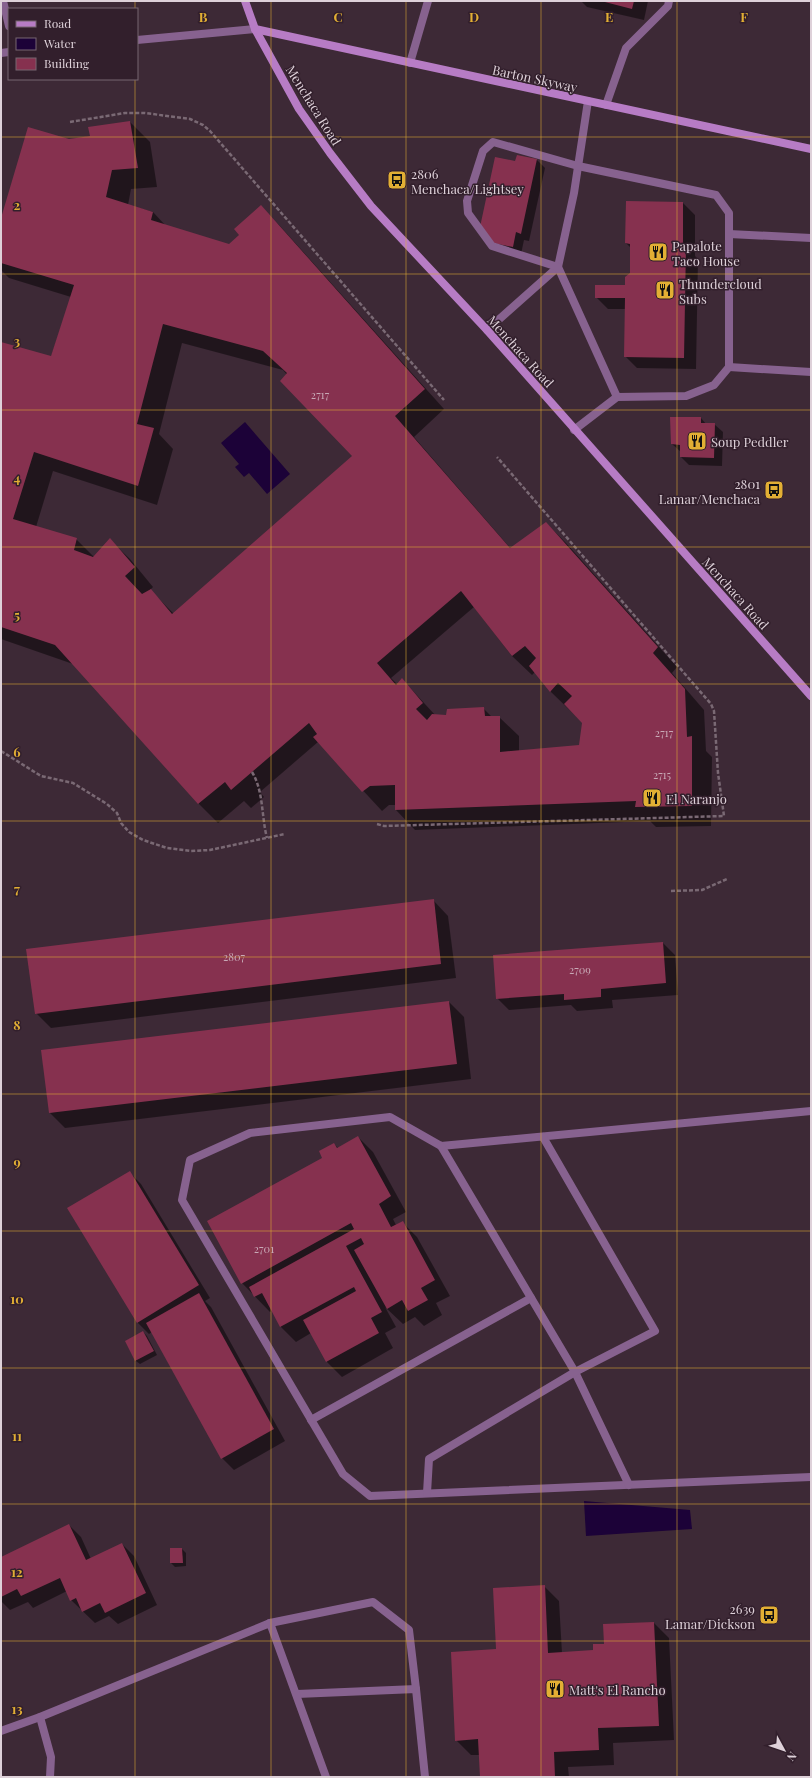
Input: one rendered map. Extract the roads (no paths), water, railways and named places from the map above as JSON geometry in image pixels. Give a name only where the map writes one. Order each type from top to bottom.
[{"type":"main road","name":"Menchaca Road","points":[[245,1],[255,29],[299,109],[334,159],[371,206],[487,330],[811,696]]},
{"type":"main road","name":"Barton Skyway","points":[[255,29],[811,150]]},
{"type":"street","points":[[3,1],[8,22]]},
{"type":"street","points":[[410,63],[428,1]]},
{"type":"street","points":[[606,105],[626,48],[668,6],[669,1]]},
{"type":"street","points":[[138,40],[255,29]]},
{"type":"street","points":[[588,101],[578,166],[558,267],[617,397]]},
{"type":"street","points":[[558,267],[492,246],[468,213],[467,201],[483,151],[493,142],[578,166],[716,195],[729,213],[729,367],[714,385],[686,396],[617,397],[574,430]]},
{"type":"street","points":[[729,234],[811,238]]},
{"type":"street","points":[[487,330],[558,267]]},
{"type":"street","points":[[729,367],[811,372]]},
{"type":"street","points":[[441,1146],[811,1111]]},
{"type":"street","points":[[629,1484],[575,1372],[441,1146],[390,1117],[250,1133],[190,1160],[182,1200],[343,1474],[370,1496],[811,1477]]},
{"type":"street","points":[[427,1493],[429,1459],[575,1372],[655,1331],[543,1137]]},
{"type":"street","points":[[311,1420],[531,1298]]},
{"type":"street","points":[[1,1731],[40,1717],[270,1623],[373,1602],[409,1630],[425,1777]]},
{"type":"street","points":[[270,1623],[326,1777]]},
{"type":"street","points":[[297,1694],[416,1688]]},
{"type":"street","points":[[40,1717],[51,1757],[50,1777]]},
{"type":"water","points":[[245,422],[290,474],[267,494],[249,473],[244,477],[235,467],[239,464],[221,443]]},
{"type":"water","points":[[584,1501],[690,1510],[692,1529],[586,1536]]},
{"type":"place","name":"2806 Menchaca/Lightsey","points":[[397,180]]},
{"type":"place","name":"Papalote Taco House","points":[[658,252]]},
{"type":"place","name":"Thundercloud Subs","points":[[665,290]]},
{"type":"place","name":"Soup Peddler","points":[[697,441]]},
{"type":"place","name":"2801 Lamar/Menchaca","points":[[774,490]]},
{"type":"place","name":"El Naranjo","points":[[652,798]]},
{"type":"place","name":"2639 Lamar/Dickson","points":[[769,1615]]},
{"type":"place","name":"Matt's El Rancho","points":[[555,1689]]}]
